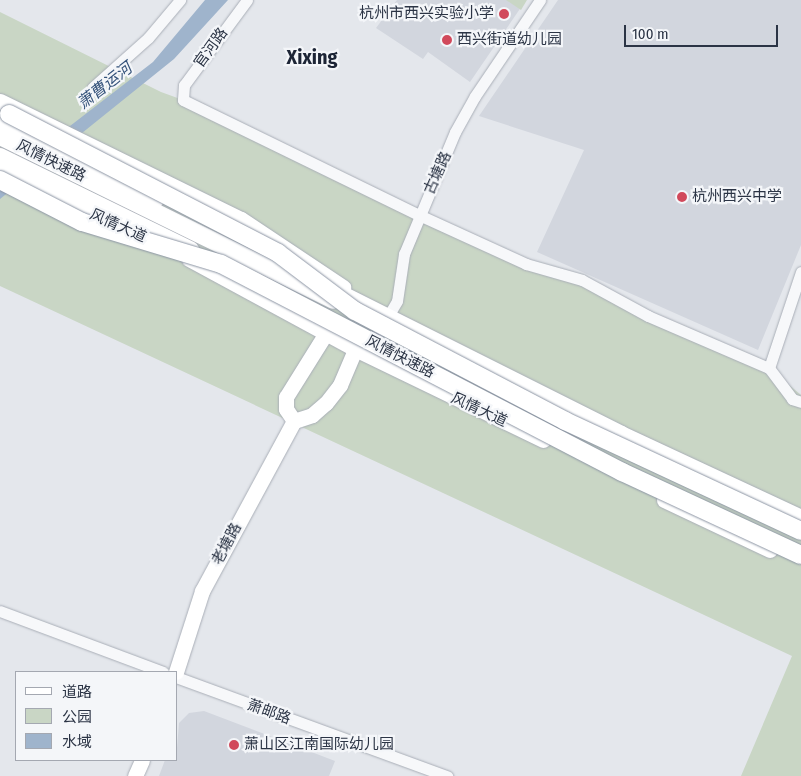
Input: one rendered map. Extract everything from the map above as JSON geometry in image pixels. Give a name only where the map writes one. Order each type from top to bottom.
[{"type":"highway","points":[[2,111],[278,253],[361,307]]},
{"type":"highway","name":"风情快速路","points":[[0,136],[361,307],[574,425],[801,531]]},
{"type":"highway","name":"风情快速路","points":[[0,156],[221,264],[622,472],[801,554]]},
{"type":"highway","points":[[0,180],[82,222],[221,264]]},
{"type":"main road","points":[[2,111],[43,122],[240,219],[361,307]]},
{"type":"main road","points":[[2,111],[20,132],[257,249],[361,307],[390,316],[621,433],[801,517]]},
{"type":"main road","name":"风情大道","points":[[0,167],[188,259],[355,349],[712,524],[801,563]]},
{"type":"main road","points":[[326,334],[286,397],[286,409],[294,421],[312,415],[326,403],[340,385],[355,349]]},
{"type":"main road","name":"老塘路","points":[[176,671],[202,591],[294,421]]},
{"type":"main road","points":[[135,776],[142,761]]},
{"type":"street","points":[[92,88],[148,38],[180,0]]},
{"type":"street","name":"官河路","points":[[247,0],[184,85],[183,100],[419,215]]},
{"type":"street","name":"古塘路","points":[[355,349],[374,340],[390,316],[397,302],[404,254],[419,215],[475,96],[540,0]]},
{"type":"street","points":[[419,215],[526,264],[582,280],[648,316],[768,368],[792,398],[801,402]]},
{"type":"street","points":[[768,368],[801,272]]},
{"type":"street","points":[[0,611],[160,671]]},
{"type":"street","name":"萧邮路","points":[[178,678],[447,776]]},
{"type":"shaded area","name":"西兴街道幼儿园","points":[[397,0],[526,0],[470,82],[428,52],[423,59],[376,28]]},
{"type":"shaded area","name":"杭州西兴中学","points":[[558,0],[801,0],[801,245],[758,350],[537,252],[584,150],[479,116]]},
{"type":"shaded area","name":"萧山区江南国际幼儿园","points":[[204,711],[335,761],[329,776],[159,776],[165,761],[178,761],[179,723],[189,713]]},
{"type":"green space","points":[[506,0],[527,0],[521,10]]},
{"type":"green space","points":[[0,12],[161,92],[183,100],[526,264],[582,280],[769,368],[801,395],[801,776],[741,776],[792,656],[0,286]]},
{"type":"water","points":[[205,0],[228,0],[174,59],[0,199],[0,180],[153,62]]},
{"type":"place","name":"杭州市西兴实验小学","points":[[504,14]]},
{"type":"place","name":"西兴街道幼儿园","points":[[447,40]]},
{"type":"place","name":"杭州西兴中学","points":[[682,197]]},
{"type":"place","name":"萧山区江南国际幼儿园","points":[[234,745]]},
{"type":"district","name":"Xixing","points":[[312,57]]},
{"type":"water label","name":"萧曹运河","points":[[105,86]]}]
